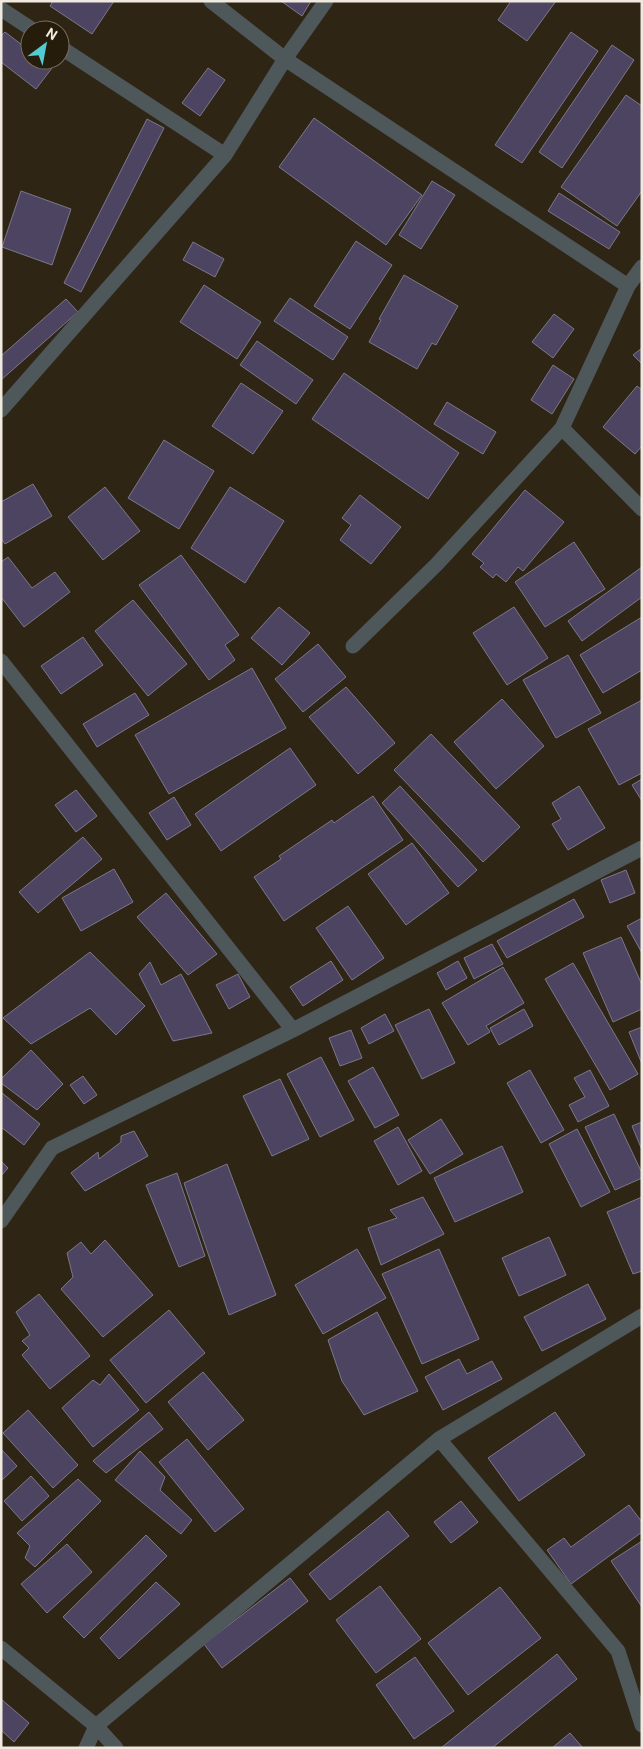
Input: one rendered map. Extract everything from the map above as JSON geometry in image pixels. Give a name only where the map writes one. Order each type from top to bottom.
[{"type":"street","points":[[211,1],[285,59],[628,286]]},
{"type":"street","points":[[1,410],[225,154],[285,59],[326,1]]},
{"type":"street","points":[[1,9],[20,21]]},
{"type":"street","points":[[70,54],[225,154]]},
{"type":"street","points":[[353,646],[437,564],[562,428],[628,286],[642,267]]},
{"type":"street","points":[[562,428],[642,509]]},
{"type":"street","points":[[1,661],[293,1030]]},
{"type":"street","points":[[1,1221],[52,1148],[293,1030],[642,848]]},
{"type":"street","points":[[86,1748],[96,1726],[439,1439],[642,1316]]},
{"type":"street","points":[[439,1439],[618,1651],[642,1725]]},
{"type":"street","points":[[1,1648],[96,1726],[116,1748]]},
{"type":"building","points":[[53,1],[114,1],[92,34],[50,6]]},
{"type":"building","points":[[281,1],[311,1],[302,16]]},
{"type":"building","points":[[511,1],[556,1],[527,41],[498,20]]},
{"type":"building","points":[[5,32],[20,43],[20,70],[50,70],[36,89],[1,62],[1,36]]},
{"type":"building","points":[[571,32],[598,51],[522,163],[495,145]]},
{"type":"building","points":[[612,45],[634,60],[562,168],[539,152]]},
{"type":"building","points":[[208,68],[225,80],[200,116],[182,103]]},
{"type":"building","points":[[626,95],[642,106],[642,191],[617,226],[561,187]]},
{"type":"building","points":[[314,118],[422,195],[386,245],[279,167]]},
{"type":"building","points":[[147,119],[164,128],[81,292],[64,283]]},
{"type":"building","points":[[432,181],[455,195],[421,249],[399,235]]},
{"type":"building","points":[[21,191],[71,209],[52,265],[2,247]]},
{"type":"building","points":[[559,193],[620,232],[609,249],[548,211]]},
{"type":"building","points":[[356,241],[392,265],[350,329],[314,306]]},
{"type":"building","points":[[193,242],[224,259],[215,277],[183,260]]},
{"type":"building","points":[[404,275],[458,306],[436,345],[432,343],[417,369],[369,342],[381,320],[379,319]]},
{"type":"building","points":[[204,285],[261,322],[237,359],[180,322]]},
{"type":"building","points":[[290,298],[348,337],[333,360],[274,321]]},
{"type":"building","points":[[66,299],[78,312],[1,380],[1,356]]},
{"type":"building","points":[[554,314],[574,329],[553,358],[532,342]]},
{"type":"building","points":[[257,341],[313,380],[296,404],[240,365]]},
{"type":"building","points":[[642,348],[642,364],[633,355]]},
{"type":"building","points":[[553,365],[574,379],[552,414],[531,400]]},
{"type":"building","points":[[344,373],[459,453],[428,499],[312,419]]},
{"type":"building","points":[[241,383],[283,411],[253,454],[212,426]]},
{"type":"building","points":[[637,386],[642,390],[642,446],[635,454],[603,427]]},
{"type":"building","points":[[447,402],[496,432],[483,454],[434,424]]},
{"type":"building","points":[[164,440],[214,471],[179,529],[128,498]]},
{"type":"building","points":[[33,484],[52,516],[5,544],[1,538],[1,502]]},
{"type":"building","points":[[105,487],[140,531],[103,560],[68,517]]},
{"type":"building","points":[[230,487],[284,521],[245,583],[191,548]]},
{"type":"building","points":[[525,490],[564,522],[523,571],[518,567],[506,582],[496,574],[493,578],[480,567],[484,563],[472,554]]},
{"type":"building","points":[[360,495],[401,527],[371,564],[340,540],[351,525],[342,518]]},
{"type":"building","points":[[574,542],[605,589],[545,627],[515,582]]},
{"type":"building","points":[[181,555],[239,635],[225,645],[235,660],[209,680],[139,585]]},
{"type":"building","points":[[8,557],[32,588],[55,572],[70,592],[24,627],[1,597],[1,562]]},
{"type":"building","points":[[642,567],[642,597],[582,641],[568,621]]},
{"type":"building","points":[[133,600],[187,664],[148,696],[95,631]]},
{"type":"building","points":[[279,607],[310,633],[282,665],[251,638]]},
{"type":"building","points":[[514,607],[548,658],[507,685],[473,633]]},
{"type":"building","points":[[642,617],[642,670],[603,693],[580,655]]},
{"type":"building","points":[[83,637],[103,665],[61,694],[41,666]]},
{"type":"building","points":[[318,644],[346,677],[303,712],[275,679]]},
{"type":"building","points":[[568,655],[601,713],[556,738],[523,680]]},
{"type":"building","points":[[252,668],[286,728],[169,794],[135,735]]},
{"type":"building","points":[[346,687],[395,743],[358,774],[309,717]]},
{"type":"building","points":[[135,693],[149,715],[97,747],[83,724]]},
{"type":"building","points":[[502,699],[544,746],[496,789],[454,742]]},
{"type":"building","points":[[642,700],[642,773],[619,785],[588,729]]},
{"type":"building","points":[[431,734],[520,827],[483,862],[394,770]]},
{"type":"building","points":[[290,748],[316,785],[221,851],[195,814]]},
{"type":"building","points":[[642,779],[642,801],[632,785]]},
{"type":"building","points":[[400,786],[477,870],[458,887],[382,803]]},
{"type":"building","points":[[579,786],[605,828],[568,850],[552,824],[561,819],[552,803]]},
{"type":"building","points":[[76,790],[97,816],[76,832],[55,805]]},
{"type":"building","points":[[373,796],[403,840],[284,921],[254,877],[281,859],[279,856],[332,820],[334,823]]},
{"type":"building","points":[[174,797],[191,825],[167,840],[149,813]]},
{"type":"building","points":[[83,837],[102,859],[38,913],[19,892]]},
{"type":"building","points":[[412,843],[449,893],[406,925],[368,874]]},
{"type":"building","points":[[114,869],[133,902],[81,931],[62,898]]},
{"type":"building","points":[[626,870],[635,893],[610,903],[601,880]]},
{"type":"building","points":[[166,893],[217,954],[188,975],[137,917]]},
{"type":"building","points":[[574,899],[584,917],[507,958],[497,941]]},
{"type":"building","points":[[348,906],[384,958],[352,980],[316,928]]},
{"type":"building","points":[[642,918],[642,953],[627,926]]},
{"type":"building","points":[[621,937],[642,985],[642,1009],[613,1022],[583,953]]},
{"type":"building","points":[[492,944],[503,964],[474,979],[464,958]]},
{"type":"building","points":[[90,952],[145,1006],[116,1035],[90,1008],[31,1044],[3,1018]]},
{"type":"building","points":[[331,961],[343,980],[303,1006],[290,987]]},
{"type":"building","points":[[458,961],[467,978],[446,990],[437,973]]},
{"type":"building","points":[[150,962],[161,985],[181,974],[212,1033],[173,1041],[139,974]]},
{"type":"building","points":[[573,963],[638,1074],[610,1090],[545,979]]},
{"type":"building","points":[[503,967],[524,1003],[486,1026],[490,1032],[468,1045],[442,1003]]},
{"type":"building","points":[[238,974],[250,997],[229,1009],[216,985]]},
{"type":"building","points":[[429,1009],[455,1063],[422,1079],[395,1025]]},
{"type":"building","points":[[524,1009],[533,1026],[499,1045],[490,1028]]},
{"type":"building","points":[[385,1014],[394,1031],[369,1044],[361,1028]]},
{"type":"building","points":[[642,1027],[642,1064],[629,1032]]},
{"type":"building","points":[[351,1030],[362,1058],[340,1066],[329,1038]]},
{"type":"building","points":[[31,1050],[63,1084],[37,1110],[1,1083],[1,1079]]},
{"type":"building","points":[[321,1057],[354,1120],[320,1137],[287,1074]]},
{"type":"building","points":[[373,1067],[399,1115],[375,1128],[348,1081]]},
{"type":"building","points":[[530,1070],[564,1130],[541,1143],[507,1083]]},
{"type":"building","points":[[590,1070],[609,1106],[578,1122],[569,1105],[585,1097],[574,1078]]},
{"type":"building","points":[[83,1076],[97,1095],[84,1104],[70,1085]]},
{"type":"building","points":[[280,1079],[309,1139],[272,1156],[243,1096]]},
{"type":"building","points":[[1,1092],[40,1124],[24,1145],[1,1127]]},
{"type":"building","points":[[614,1114],[642,1173],[642,1178],[615,1190],[585,1127]]},
{"type":"building","points":[[441,1119],[463,1154],[430,1174],[408,1140]]},
{"type":"building","points":[[642,1122],[642,1150],[632,1126]]},
{"type":"building","points":[[398,1127],[422,1171],[398,1185],[374,1141]]},
{"type":"building","points":[[577,1129],[610,1192],[581,1207],[549,1144]]},
{"type":"building","points":[[134,1131],[148,1156],[85,1191],[71,1173],[98,1152],[99,1159],[121,1142],[121,1136]]},
{"type":"building","points":[[502,1146],[523,1192],[455,1222],[434,1178]]},
{"type":"building","points":[[1,1161],[8,1168],[1,1176]]},
{"type":"building","points":[[227,1164],[276,1295],[229,1315],[184,1183]]},
{"type":"building","points":[[177,1173],[205,1256],[179,1267],[146,1185]]},
{"type":"building","points":[[423,1197],[444,1234],[381,1265],[368,1228],[397,1218],[390,1210]]},
{"type":"building","points":[[642,1197],[642,1271],[633,1274],[607,1212]]},
{"type":"building","points":[[549,1237],[566,1275],[519,1296],[502,1258]]},
{"type":"building","points":[[105,1240],[153,1295],[103,1337],[61,1289],[73,1277],[67,1253],[81,1242],[91,1254]]},
{"type":"building","points":[[357,1249],[386,1298],[323,1334],[295,1285]]},
{"type":"building","points":[[439,1249],[479,1339],[422,1364],[382,1274]]},
{"type":"building","points":[[588,1284],[606,1319],[542,1351],[524,1317]]},
{"type":"building","points":[[39,1294],[90,1356],[50,1389],[22,1355],[29,1348],[22,1341],[30,1335],[16,1312]]},
{"type":"building","points":[[169,1310],[205,1353],[146,1403],[110,1360]]},
{"type":"building","points":[[377,1312],[418,1391],[364,1415],[342,1381],[328,1340]]},
{"type":"building","points":[[459,1359],[467,1374],[492,1361],[502,1379],[443,1410],[425,1377]]},
{"type":"building","points":[[203,1372],[244,1420],[208,1450],[168,1402]]},
{"type":"building","points":[[109,1374],[139,1410],[93,1447],[62,1408],[93,1380],[100,1385]]},
{"type":"building","points":[[28,1410],[78,1465],[53,1488],[3,1433]]},
{"type":"building","points":[[149,1412],[163,1429],[106,1473],[93,1461]]},
{"type":"building","points":[[555,1412],[585,1455],[519,1501],[488,1458]]},
{"type":"building","points":[[187,1439],[244,1509],[215,1532],[159,1462]]},
{"type":"building","points":[[1,1449],[17,1466],[1,1481]]},
{"type":"building","points":[[140,1451],[165,1477],[160,1490],[192,1520],[181,1534],[115,1480]]},
{"type":"building","points":[[31,1476],[49,1496],[22,1521],[4,1501]]},
{"type":"building","points":[[78,1479],[101,1501],[35,1567],[25,1558],[30,1546],[17,1533]]},
{"type":"building","points":[[461,1501],[478,1522],[451,1543],[434,1522]]},
{"type":"building","points":[[629,1505],[642,1522],[642,1532],[571,1584],[547,1550],[564,1538],[571,1547]]},
{"type":"building","points":[[388,1511],[409,1536],[330,1600],[309,1574]]},
{"type":"building","points":[[146,1535],[167,1556],[84,1638],[63,1617]]},
{"type":"building","points":[[642,1541],[642,1607],[611,1561]]},
{"type":"building","points":[[67,1544],[92,1572],[47,1613],[21,1584]]},
{"type":"building","points":[[290,1578],[308,1601],[222,1668],[204,1644]]},
{"type":"building","points":[[156,1582],[180,1604],[119,1659],[100,1638]]},
{"type":"building","points":[[380,1586],[421,1639],[376,1673],[336,1620]]},
{"type":"building","points":[[500,1587],[541,1638],[468,1695],[428,1643]]},
{"type":"building","points":[[557,1654],[577,1679],[492,1748],[441,1748]]},
{"type":"building","points":[[415,1657],[454,1711],[414,1739],[376,1685]]},
{"type":"building","points":[[1,1699],[29,1723],[14,1742],[1,1730]]},
{"type":"building","points":[[570,1733],[583,1748],[552,1748]]}]
